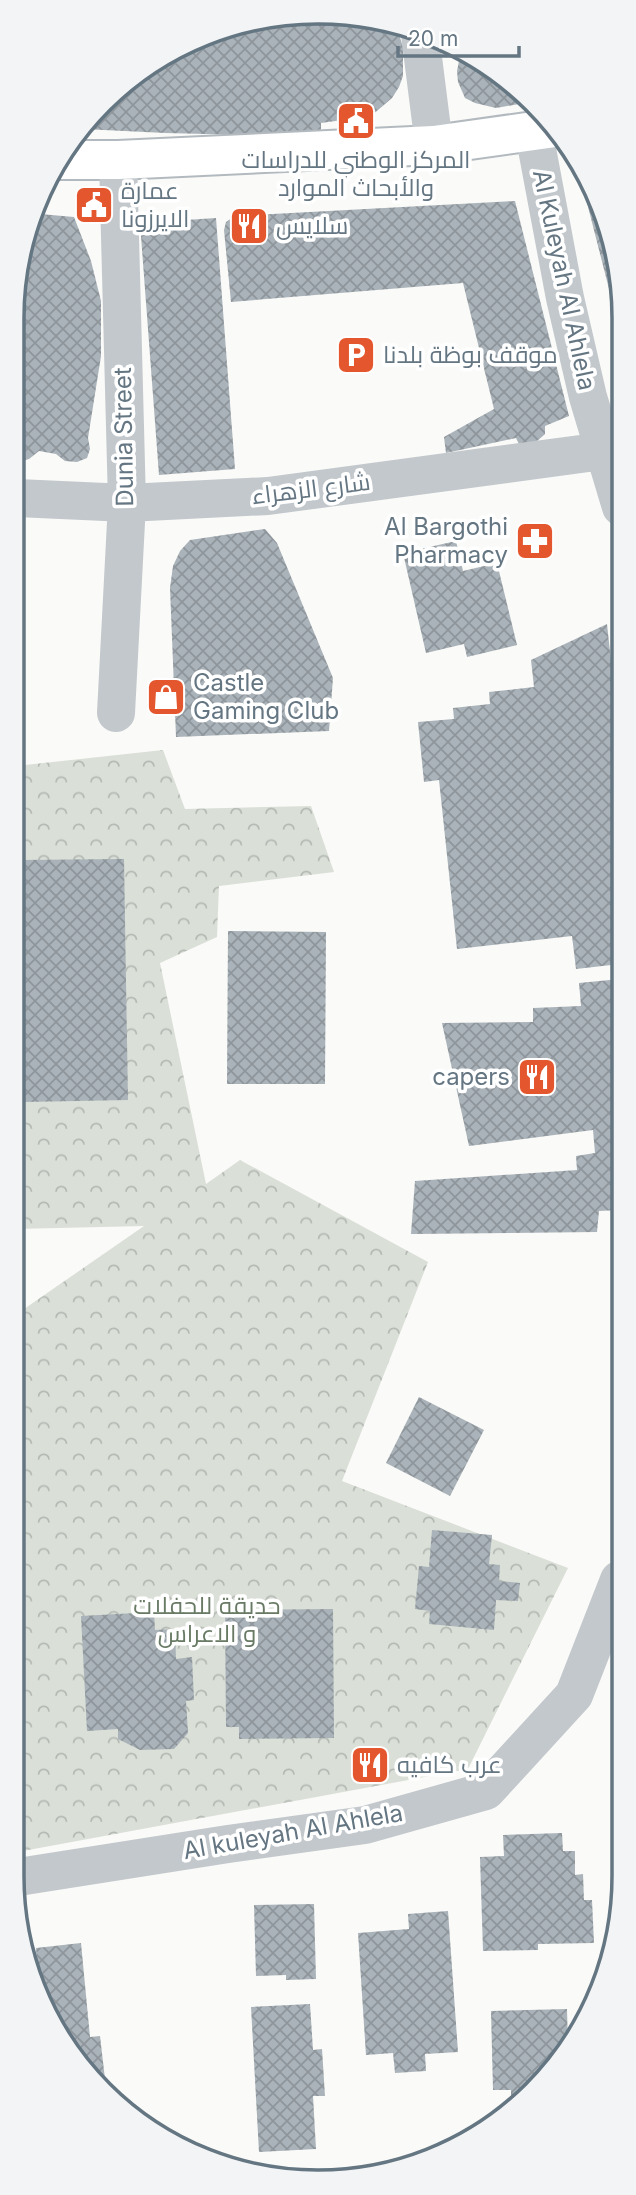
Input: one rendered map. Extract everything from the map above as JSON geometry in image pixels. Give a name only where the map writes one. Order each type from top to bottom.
[{"type":"main road","points":[[71,160],[434,145],[545,131]]},
{"type":"street","points":[[421,44],[434,145]]},
{"type":"street","name":"Al Kuleyah Al Ahlela","points":[[545,132],[565,298],[612,479]]},
{"type":"street","name":"Dunia Street","points":[[116,713],[127,503],[118,160]]},
{"type":"street","name":"شارع الزهراء","points":[[24,498],[127,503],[268,496],[603,451]]},
{"type":"street","name":"Al kuleyah Al Ahlela","points":[[24,1876],[365,1825],[486,1791],[574,1695],[612,1598]]},
{"type":"green space","name":"حديقة للحفلات و الاعراس","points":[[163,750],[185,809],[311,806],[334,872],[219,886],[217,937],[160,963],[206,1184],[240,1160],[428,1262],[342,1481],[568,1568],[468,1769],[24,1851],[24,1309],[144,1226],[24,1229],[24,765]]},
{"type":"building","points":[[318,24],[356,27],[400,37],[403,47],[403,76],[392,98],[371,116],[321,123],[321,137],[93,129],[124,97],[155,74],[188,55],[224,40],[261,30]]},
{"type":"building","points":[[459,61],[497,85],[519,104],[496,108],[465,98],[458,82]]},
{"type":"building","points":[[586,200],[606,261],[611,295]]},
{"type":"building","points":[[515,201],[569,416],[545,426],[545,434],[536,442],[519,444],[516,438],[446,453],[444,437],[494,409],[463,283],[231,302],[224,230],[226,222],[235,216]]},
{"type":"building","points":[[44,214],[74,217],[91,261],[101,301],[101,356],[88,438],[90,449],[87,458],[77,462],[65,461],[56,454],[39,451],[24,460],[24,318],[30,261]]},
{"type":"building","points":[[216,218],[235,469],[159,475],[140,223]]},
{"type":"building","points":[[265,529],[277,543],[333,678],[329,731],[176,737],[170,588],[173,566],[180,551],[190,540]]},
{"type":"building","points":[[456,541],[463,571],[497,563],[517,645],[467,657],[464,644],[426,653],[403,553]]},
{"type":"building","points":[[607,624],[612,670],[612,965],[576,969],[572,936],[457,949],[439,780],[424,782],[418,722],[454,719],[453,708],[490,704],[489,692],[534,687],[531,660]]},
{"type":"building","points":[[124,859],[128,1100],[25,1102],[24,860]]},
{"type":"building","points":[[228,931],[326,932],[325,1084],[227,1084]]},
{"type":"building","name":"capers","points":[[612,980],[612,1210],[599,1211],[597,1232],[411,1234],[415,1181],[577,1170],[576,1156],[595,1153],[593,1130],[469,1146],[442,1023],[533,1022],[533,1008],[581,1006],[579,983]]},
{"type":"building","points":[[419,1397],[484,1430],[450,1496],[386,1463]]},
{"type":"building","points":[[432,1530],[492,1535],[489,1564],[500,1565],[499,1581],[520,1583],[518,1601],[496,1600],[494,1630],[429,1624],[430,1611],[415,1609],[419,1566],[429,1567]]},
{"type":"building","points":[[333,1609],[334,1738],[239,1739],[239,1727],[226,1727],[225,1610]]},
{"type":"building","points":[[154,1612],[155,1630],[175,1629],[176,1659],[192,1657],[194,1700],[186,1701],[188,1733],[174,1749],[140,1750],[118,1739],[118,1729],[87,1731],[81,1616]]},
{"type":"building","points":[[562,1833],[563,1851],[575,1851],[575,1875],[583,1874],[584,1900],[592,1900],[594,1943],[538,1944],[538,1950],[483,1951],[480,1857],[504,1856],[503,1835]]},
{"type":"building","points":[[314,1904],[316,1979],[286,1980],[286,1975],[256,1976],[254,1905]]},
{"type":"building","points":[[448,1911],[458,2052],[425,2054],[426,2071],[395,2073],[393,2053],[366,2055],[358,1933],[409,1929],[408,1914]]},
{"type":"building","points":[[81,1943],[90,2037],[100,2036],[105,2079],[85,2056],[55,2007],[40,1971],[36,1948]]},
{"type":"building","points":[[310,2004],[313,2050],[322,2049],[325,2096],[313,2096],[316,2149],[259,2152],[251,2007]]},
{"type":"building","points":[[567,2009],[568,2031],[539,2071],[511,2099],[511,2090],[493,2090],[491,2011]]},
{"type":"place","name":"المركز الوطني للدراسات والأبحاث الموارد","points":[[356,121]]},
{"type":"place","name":"عمارة الايرزونا","points":[[94,205]]},
{"type":"place","name":"سلايس","points":[[249,226]]},
{"type":"place","name":"موقف بوظة بلدنا","points":[[356,355]]},
{"type":"place","name":"Al Bargothi Pharmacy","points":[[535,541]]},
{"type":"place","name":"Castle Gaming Club","points":[[166,697]]},
{"type":"place","name":"capers","points":[[537,1077]]},
{"type":"place","name":"عرب كافيه","points":[[370,1765]]}]
